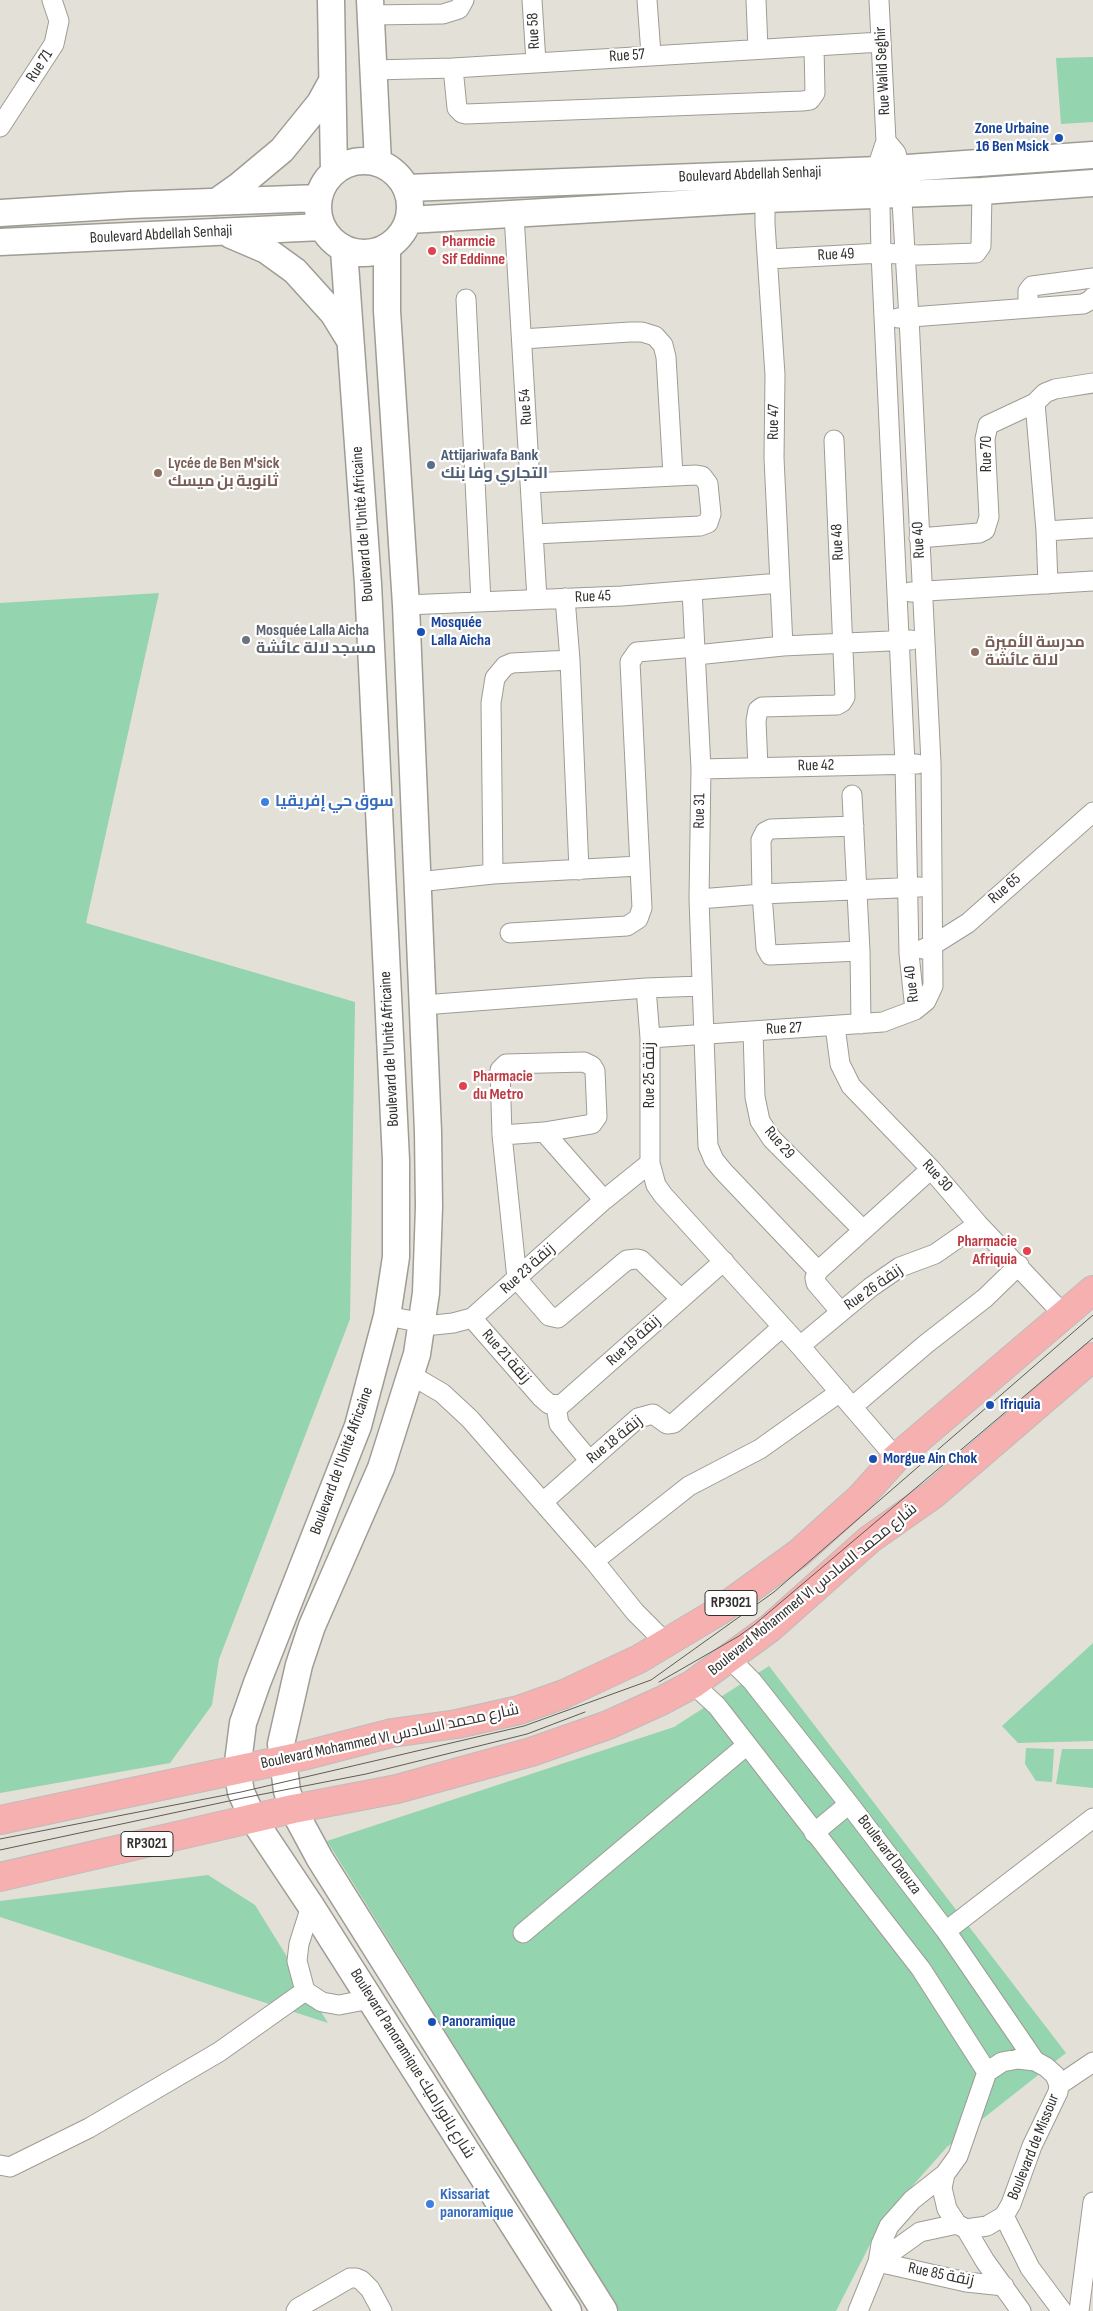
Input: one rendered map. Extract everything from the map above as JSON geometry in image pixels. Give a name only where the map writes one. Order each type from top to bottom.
[{"type":"main road","points":[[331,0],[334,172]]},
{"type":"main road","points":[[370,7],[378,163]]},
{"type":"main road","points":[[216,202],[282,150],[320,103],[331,83]]},
{"type":"main road","name":"Boulevard Abdellah Senhaji","points":[[407,188],[889,169],[1093,156]]},
{"type":"main road","points":[[369,161],[378,163],[394,172],[407,188],[410,204],[409,220],[402,234],[386,249],[366,253],[344,250],[330,238],[322,227],[318,208],[319,198],[326,182],[334,172],[354,162],[369,161]]},
{"type":"main road","name":"Boulevard Abdellah Senhaji","points":[[409,220],[765,199],[982,191],[1093,183]]},
{"type":"main road","name":"Boulevard Abdellah Senhaji","points":[[0,213],[319,198]]},
{"type":"main road","name":"Boulevard Abdellah Senhaji","points":[[0,242],[322,227]]},
{"type":"main road","points":[[220,232],[247,240],[279,258],[295,271],[333,313],[350,342]]},
{"type":"main road","name":"Boulevard de l'Unité Africaine","points":[[293,1809],[287,1791],[281,1744],[299,1665],[309,1634],[381,1468],[417,1354],[426,1293],[429,1207],[423,1005],[406,605],[390,376],[386,249]]},
{"type":"main road","name":"Boulevard de l'Unité Africaine","points":[[253,1819],[241,1792],[237,1770],[243,1723],[358,1426],[387,1316],[396,1257],[396,1160],[368,584],[344,250]]},
{"type":"main road","name":"Boulevard Mohammed VI شارع محمد السادس","points":[[0,1820],[307,1755],[392,1733],[456,1724],[519,1710],[600,1678],[666,1644],[751,1590],[799,1553],[854,1504],[896,1458],[1093,1290]]},
{"type":"main road","name":"Boulevard Mohammed VI شارع محمد السادس","points":[[0,1877],[293,1809],[371,1795],[531,1752],[608,1725],[694,1684],[730,1659],[796,1607],[870,1539],[934,1494],[1093,1357]]},
{"type":"main road","name":"Boulevard Panoramique شارع بانوراميك","points":[[293,1809],[320,1859],[603,2311]]},
{"type":"main road","name":"Boulevard Panoramique شارع بانوراميك","points":[[253,1819],[311,1906],[568,2311]]},
{"type":"street","name":"Rue 71","points":[[0,127],[54,44],[59,21],[52,0]]},
{"type":"street","points":[[370,7],[444,14],[459,9],[464,0]]},
{"type":"street","name":"Rue 58","points":[[532,0],[536,62]]},
{"type":"street","points":[[647,0],[651,54]]},
{"type":"street","points":[[756,0],[758,49]]},
{"type":"street","name":"Rue Walid Seghir","points":[[879,0],[886,141],[896,153],[889,169],[891,195]]},
{"type":"street","name":"Rue 57","points":[[373,70],[453,68],[651,54],[881,42]]},
{"type":"street","points":[[453,68],[457,108],[466,114],[802,101],[810,100],[815,93],[814,46]]},
{"type":"street","name":"Rue 49","points":[[769,259],[882,253],[919,255],[974,254],[980,250],[982,191]]},
{"type":"street","name":"Rue 40","points":[[891,195],[882,253],[905,764],[909,954],[915,1010]]},
{"type":"street","name":"Rue 40","points":[[891,195],[904,253],[909,318],[931,763],[933,986],[926,1001],[915,1010]]},
{"type":"street","name":"Rue 47","points":[[765,199],[775,375],[774,458],[783,646]]},
{"type":"street","name":"Rue 54","points":[[514,215],[538,599]]},
{"type":"street","points":[[1028,308],[1028,291],[1032,286],[1093,278],[1093,291]]},
{"type":"street","points":[[884,319],[1083,304],[1091,300],[1093,296]]},
{"type":"street","points":[[466,298],[481,602]]},
{"type":"street","points":[[522,338],[642,332],[655,336],[663,345],[666,357],[673,475]]},
{"type":"street","name":"Rue 70","points":[[919,538],[979,533],[985,530],[989,517],[985,439],[986,428],[993,421],[1035,404],[1045,393],[1055,389],[1093,384]]},
{"type":"street","points":[[1035,404],[1046,531],[1048,584]]},
{"type":"street","name":"Rue 48","points":[[758,768],[756,721],[758,710],[762,708],[830,705],[842,702],[845,690],[834,440]]},
{"type":"street","points":[[531,483],[696,475],[704,479],[709,491],[711,506],[708,523],[700,526],[534,534]]},
{"type":"street","points":[[1046,531],[1090,528]]},
{"type":"street","points":[[896,592],[1093,582]]},
{"type":"street","name":"Rue 45","points":[[406,605],[565,598],[780,583]]},
{"type":"street","name":"Rue 31","points":[[692,590],[701,769],[699,899],[706,1134],[710,1153],[723,1171],[818,1271]]},
{"type":"street","points":[[565,598],[570,660],[579,870]]},
{"type":"street","points":[[510,933],[631,925],[638,919],[642,908],[638,866],[630,662],[637,652],[843,645],[926,640]]},
{"type":"street","points":[[493,874],[491,703],[495,678],[505,666],[512,663],[570,660]]},
{"type":"street","name":"Rue 42","points":[[701,769],[931,763]]},
{"type":"street","points":[[852,795],[860,950],[861,1024]]},
{"type":"street","name":"Rue 65","points":[[909,954],[933,946],[968,922],[1093,812]]},
{"type":"street","points":[[854,826],[771,829],[765,832],[761,840],[762,894],[766,948],[770,954],[860,950]]},
{"type":"street","points":[[418,882],[493,874],[638,866]]},
{"type":"street","points":[[699,899],[762,894],[931,887]]},
{"type":"street","points":[[423,1005],[646,988],[702,986]]},
{"type":"street","name":"Rue 25 زنقة","points":[[646,988],[650,1038],[650,1163],[656,1185],[800,1346],[896,1458]]},
{"type":"street","name":"Rue 27","points":[[650,1038],[861,1024],[898,1018],[915,1010]]},
{"type":"street","name":"Rue 30","points":[[835,1026],[840,1064],[851,1086],[931,1169],[978,1224],[1019,1265],[1064,1315]]},
{"type":"street","name":"Rue 29","points":[[753,1030],[755,1098],[760,1121],[772,1139],[863,1230]]},
{"type":"street","points":[[502,1135],[544,1132],[592,1124],[597,1117],[595,1071],[589,1064],[506,1064],[501,1068],[502,1135],[517,1279],[549,1316],[558,1318],[627,1260],[637,1258],[681,1300]]},
{"type":"street","points":[[544,1132],[604,1200]]},
{"type":"street","name":"Rue 23 زنقة","points":[[387,1316],[421,1324],[453,1324],[472,1318],[604,1200],[650,1163]]},
{"type":"street","points":[[840,1312],[816,1283],[815,1278],[818,1271],[931,1169]]},
{"type":"street","name":"Rue 26 زنقة","points":[[800,1346],[840,1312],[900,1267],[935,1254],[978,1224]]},
{"type":"street","name":"Rue 19 زنقة","points":[[548,1401],[569,1400],[724,1261]]},
{"type":"street","points":[[852,1407],[926,1344],[985,1298],[1019,1265]]},
{"type":"street","name":"Rue 21 زنقة","points":[[472,1318],[548,1401]]},
{"type":"street","name":"Rue 18 زنقة","points":[[542,1502],[638,1418],[653,1414],[667,1424],[674,1423],[782,1327]]},
{"type":"street","points":[[411,1374],[432,1385],[451,1400],[594,1561],[635,1612],[666,1644]]},
{"type":"street","points":[[594,1561],[689,1486],[760,1449],[840,1392]]},
{"type":"street","points":[[548,1401],[559,1424],[589,1460]]},
{"type":"street","name":"Boulevard Daouza","points":[[730,1659],[752,1682],[849,1804],[946,1931],[1036,2061]]},
{"type":"street","points":[[694,1684],[718,1706],[814,1833],[921,1969],[987,2072]]},
{"type":"street","points":[[523,1933],[747,1744]]},
{"type":"street","points":[[814,1833],[849,1804]]},
{"type":"street","points":[[946,1931],[1093,1818]]},
{"type":"street","points":[[311,1906],[297,1961],[305,1991],[322,2002],[339,2005],[370,1999]]},
{"type":"street","points":[[0,2165],[10,2167],[89,2128],[219,2052],[305,1991]]},
{"type":"street","points":[[858,2311],[878,2262],[881,2244],[889,2226],[912,2200],[945,2174],[958,2156],[987,2072],[1002,2062],[1018,2059],[1036,2061]]},
{"type":"street","name":"Boulevard de Missour","points":[[878,2262],[920,2232],[987,2226],[1004,2216],[1011,2204],[1024,2166],[1058,2092],[1059,2085],[1055,2075],[1036,2061]]},
{"type":"street","name":"Boulevard de Missour","points":[[1059,2085],[1093,2062]]},
{"type":"street","points":[[945,2174],[942,2188],[947,2209],[1021,2311]]},
{"type":"street","points":[[1079,2311],[1093,2202]]},
{"type":"street","points":[[1004,2216],[1030,2268],[1062,2311]]},
{"type":"street","name":"Rue 85 زنقة","points":[[878,2262],[966,2282],[1004,2286]]},
{"type":"street","points":[[296,2311],[298,2308],[350,2278],[356,2278],[370,2289],[382,2311]]},
{"type":"green space","points":[[1093,57],[1093,122],[1061,124],[1056,58]]},
{"type":"green space","points":[[159,593],[86,923],[355,1002],[350,1319],[219,1659],[212,1705],[170,1763],[0,1793],[0,603]]},
{"type":"green space","points":[[1093,1643],[1093,1741],[1018,1743],[1002,1726]]},
{"type":"green space","points":[[769,1666],[1066,2053],[947,2147],[883,2219],[836,2311],[619,2311],[327,1841],[674,1727]]},
{"type":"green space","points":[[1026,1748],[1054,1749],[1052,1782],[1036,1781],[1025,1764]]},
{"type":"green space","points":[[1062,1749],[1093,1749],[1093,1788],[1056,1784]]},
{"type":"green space","points":[[208,1875],[255,1905],[328,2023],[0,1917],[0,1901]]},
{"type":"tram line","points":[[0,1839],[241,1792],[524,1726],[651,1680],[774,1592],[1093,1315]]},
{"type":"tram line","points":[[659,1682],[739,1636],[754,1625],[1093,1338]]},
{"type":"tram line","points":[[0,1850],[243,1798],[366,1774],[527,1734],[585,1712]]},
{"type":"place","name":"Zone Urbaine 16 Ben Msick","points":[[1059,138]]},
{"type":"place","name":"Pharmcie Sif Eddinne","points":[[432,251]]},
{"type":"place","name":"Attijariwafa Bank التجاري وفا بنك","points":[[431,465]]},
{"type":"place","name":"Lycée de Ben M'sick ثانوية بن ميسك","points":[[158,473]]},
{"type":"place","name":"Mosquée Lalla Aicha","points":[[421,632]]},
{"type":"place","name":"Mosquée Lalla Aicha مسجد لالة عائشة","points":[[246,640]]},
{"type":"place","name":"مدرسة الأميرة لالة عائشة","points":[[975,652]]},
{"type":"place","name":"سوق حي إفريقيا","points":[[265,802]]},
{"type":"place","name":"Pharmacie du Metro","points":[[463,1086]]},
{"type":"place","name":"Pharmacie Afriquia","points":[[1027,1251]]},
{"type":"place","name":"Ifriquia","points":[[990,1405]]},
{"type":"place","name":"Morgue Ain Chok","points":[[873,1459]]},
{"type":"place","name":"Panoramique","points":[[432,2022]]},
{"type":"place","name":"Kissariat panoramique","points":[[430,2204]]}]
